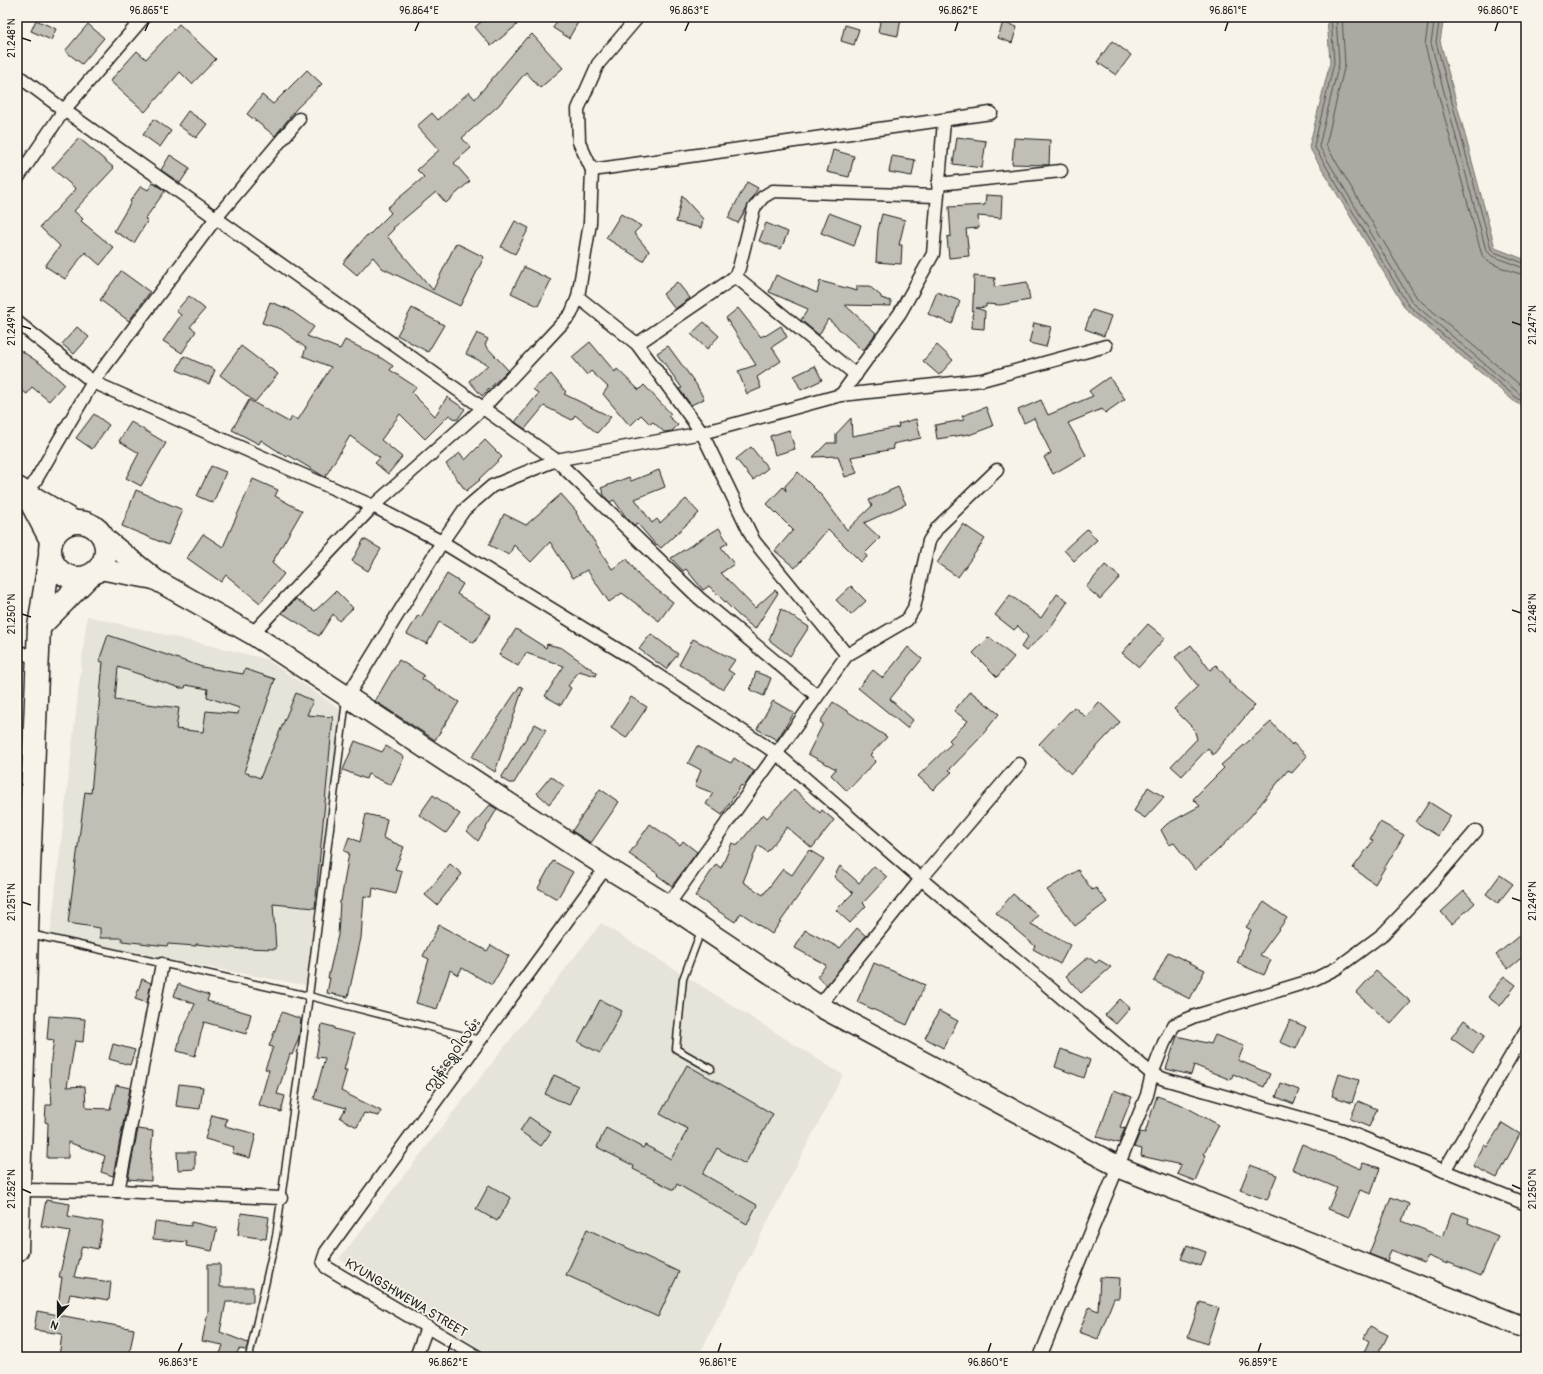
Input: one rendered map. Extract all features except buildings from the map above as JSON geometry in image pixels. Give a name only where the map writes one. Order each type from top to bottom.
[{"type":"highway","points":[[22,492],[74,522],[91,525],[104,538],[106,554],[94,573],[39,627]]},
{"type":"highway","points":[[22,492],[51,548],[55,567],[65,575],[77,578],[94,573]]},
{"type":"highway","points":[[17,1250],[27,934],[23,868],[39,627],[51,548],[60,528],[74,522]]},
{"type":"main road","points":[[104,538],[156,580],[252,634],[819,1006],[1117,1166],[1526,1328]]},
{"type":"main road","points":[[94,573],[156,580]]},
{"type":"street","points":[[17,179],[64,110],[144,17]]},
{"type":"street","points":[[252,634],[373,506],[483,408],[571,314],[578,297],[590,223],[592,170],[580,142],[578,109],[598,64],[636,18]]},
{"type":"street","points":[[17,75],[556,460],[699,598],[818,696]]},
{"type":"street","points":[[592,170],[944,121],[991,113]]},
{"type":"street","points":[[22,492],[93,382],[216,218],[299,119]]},
{"type":"street","points":[[841,396],[900,313],[933,254],[944,121]]},
{"type":"street","points":[[938,184],[1061,170]]},
{"type":"street","points":[[637,344],[735,276],[739,268],[754,208],[762,197],[773,191],[937,196]]},
{"type":"street","points":[[735,276],[856,375]]},
{"type":"street","points":[[578,297],[637,344],[702,433],[754,541],[847,655]]},
{"type":"street","points":[[17,322],[93,382],[373,506],[442,542],[630,657],[776,753],[921,879],[1152,1074],[1164,1079],[1343,1130],[1526,1204]]},
{"type":"street","points":[[347,697],[442,542],[464,510],[492,486],[556,460],[702,433],[841,396],[982,380],[1106,346]]},
{"type":"street","points":[[668,906],[847,655],[907,620],[914,608],[929,541],[938,527],[997,470]]},
{"type":"street","points":[[17,651],[38,659]]},
{"type":"street","points":[[819,1006],[921,879],[1020,764]]},
{"type":"street","points":[[1040,1357],[1146,1095],[1164,1043],[1174,1026],[1195,1016],[1313,980],[1337,968],[1384,934],[1427,888],[1476,831]]},
{"type":"street","name":"ကျွန်းရွှေဝါလမ်း","points":[[480,1040],[606,866]]},
{"type":"street","points":[[118,1191],[162,964]]},
{"type":"street","points":[[1444,1171],[1526,1030]]},
{"type":"street","name":"KYUNGSHWEWA STREET","points":[[478,1357],[326,1267],[323,1261],[326,1252],[480,1040]]},
{"type":"street","points":[[19,1190],[118,1191],[281,1198]]},
{"type":"street","points":[[416,1357],[427,1327]]},
{"type":"lane","points":[[249,1357],[276,1236],[309,996],[347,697]]},
{"type":"lane","points":[[702,928],[683,979],[676,1049],[712,1069]]},
{"type":"lane","points":[[27,934],[309,996],[480,1040]]},
{"type":"shaded area","points":[[87,616],[266,659],[343,711],[315,987],[50,938]]},
{"type":"shaded area","points":[[601,923],[843,1075],[698,1357],[493,1357],[339,1259]]},
{"type":"water","points":[[1327,17],[1444,17],[1440,41],[1495,248],[1526,260],[1526,407],[1516,403],[1405,308],[1309,147],[1330,63]]}]
